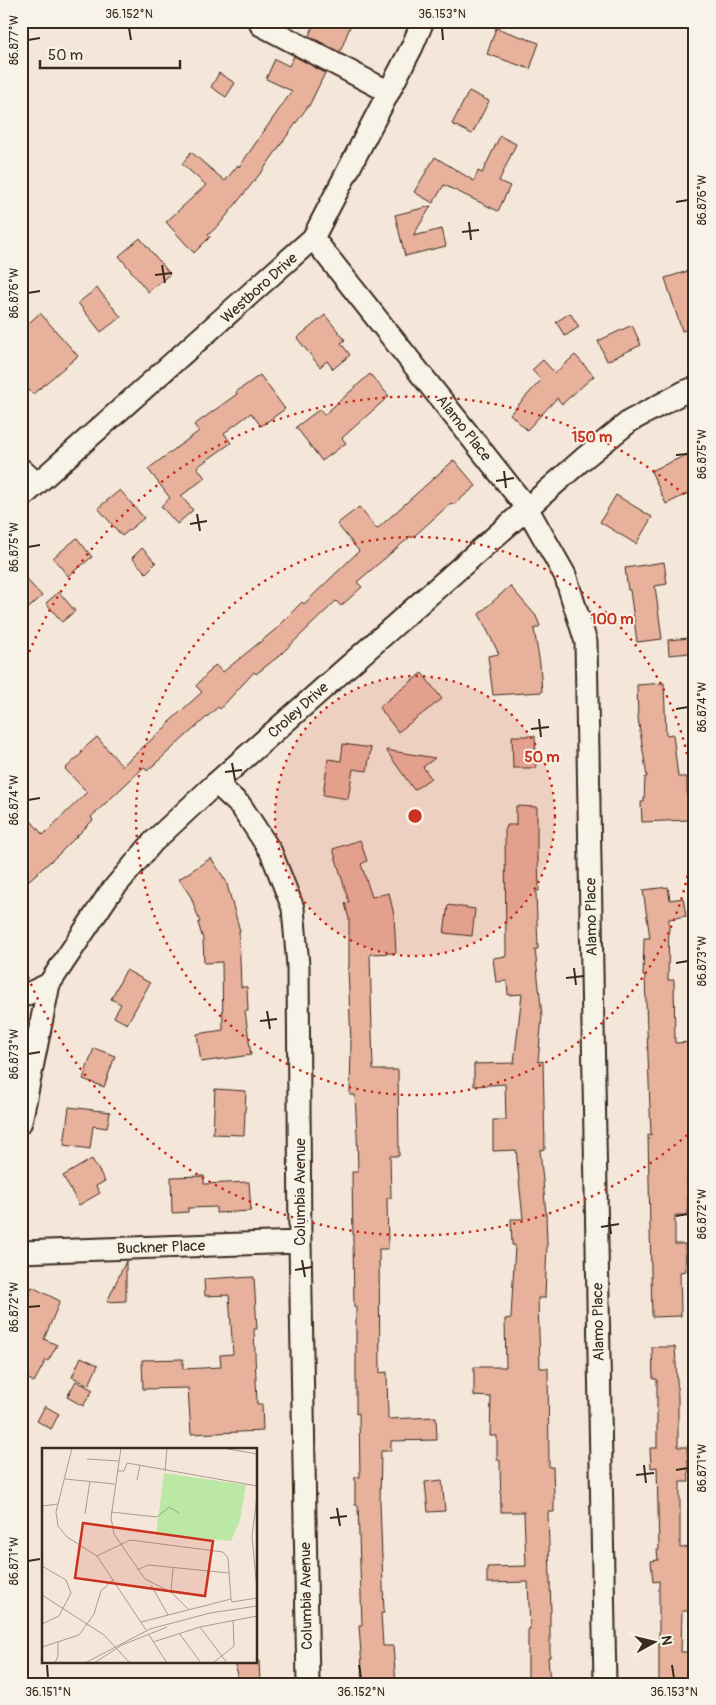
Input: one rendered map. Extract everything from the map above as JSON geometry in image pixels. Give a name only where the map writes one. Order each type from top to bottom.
[{"type":"street","name":"Westboro Drive","points":[[29,491],[313,238],[412,47],[423,21]]},
{"type":"street","points":[[260,25],[389,92]]},
{"type":"street","name":"Alamo Place","points":[[313,238],[527,508],[565,575],[586,642],[604,1684]]},
{"type":"street","name":"Croley Drive","points":[[21,1122],[49,984],[109,894],[153,842],[216,783],[583,459],[630,421],[695,388]]},
{"type":"street","points":[[21,468],[29,491]]},
{"type":"street","name":"Columbia Avenue","points":[[216,783],[241,806],[271,852],[293,908],[298,966],[300,1242],[308,1684]]},
{"type":"street","points":[[21,997],[49,984]]},
{"type":"street","name":"Buckner Place","points":[[21,1252],[300,1242]]},
{"type":"building","points":[[315,21],[343,21],[351,24],[340,52],[309,36]]},
{"type":"building","points":[[496,28],[539,43],[530,69],[487,54]]},
{"type":"building","points":[[294,56],[325,73],[309,106],[263,170],[219,225],[208,235],[210,237],[194,253],[166,222],[206,185],[182,164],[191,152],[225,181],[238,165],[239,167],[292,91],[266,79],[275,59],[289,66]]},
{"type":"building","points":[[219,73],[235,83],[226,97],[211,87]]},
{"type":"building","points":[[469,91],[489,101],[472,134],[452,124]]},
{"type":"building","points":[[500,136],[516,144],[499,181],[510,186],[498,211],[444,185],[433,203],[414,192],[435,157],[474,181],[478,171],[482,173]]},
{"type":"building","points":[[431,206],[413,236],[442,229],[446,246],[405,256],[395,215]]},
{"type":"building","points":[[140,238],[170,274],[148,292],[119,256]]},
{"type":"building","points":[[688,271],[695,293],[695,327],[682,331],[665,278]]},
{"type":"building","points":[[97,288],[121,317],[101,332],[78,303]]},
{"type":"building","points":[[40,313],[78,356],[33,394],[21,382],[21,330]]},
{"type":"building","points":[[570,313],[579,327],[565,336],[556,322]]},
{"type":"building","points":[[325,315],[345,340],[341,343],[350,355],[333,369],[327,361],[320,367],[297,338]]},
{"type":"building","points":[[632,325],[641,345],[607,361],[598,341]]},
{"type":"building","points":[[575,355],[594,376],[562,404],[557,398],[527,430],[510,414],[541,380],[532,370],[543,360],[555,373]]},
{"type":"building","points":[[370,374],[389,396],[342,438],[346,443],[322,461],[296,427],[320,409],[324,415]]},
{"type":"building","points":[[260,375],[285,409],[261,426],[251,413],[224,433],[231,443],[197,467],[205,478],[181,496],[193,510],[177,524],[161,506],[170,498],[148,469],[199,431],[194,425]]},
{"type":"building","points":[[695,451],[695,490],[666,504],[651,471]]},
{"type":"building","points":[[454,460],[476,486],[453,505],[451,503],[412,538],[411,536],[357,582],[362,587],[341,606],[336,601],[279,656],[256,674],[254,672],[220,709],[218,707],[147,771],[144,767],[91,817],[93,820],[59,854],[28,881],[21,873],[21,809],[43,835],[87,792],[65,769],[82,753],[81,751],[97,737],[122,766],[202,692],[196,686],[215,665],[223,672],[281,625],[302,602],[304,604],[359,551],[337,524],[359,507],[377,529]]},
{"type":"building","points":[[120,490],[144,518],[122,536],[98,508]]},
{"type":"building","points":[[616,495],[652,517],[636,544],[600,522]]},
{"type":"building","points":[[77,538],[92,557],[68,576],[53,558]]},
{"type":"building","points":[[142,548],[156,563],[146,573],[132,558]]},
{"type":"building","points":[[664,562],[667,584],[655,586],[662,639],[637,642],[625,568]]},
{"type":"building","points":[[21,573],[42,596],[21,615]]},
{"type":"building","points":[[510,586],[536,616],[540,626],[534,629],[540,664],[542,692],[493,695],[488,656],[499,654],[479,614]]},
{"type":"building","points":[[59,592],[75,611],[62,622],[46,603]]},
{"type":"building","points":[[689,638],[690,653],[669,655],[668,640]]},
{"type":"building","points":[[422,673],[442,699],[398,732],[379,707]]},
{"type":"building","points":[[664,683],[666,735],[673,734],[678,777],[687,777],[688,820],[642,822],[641,802],[644,802],[645,777],[647,777],[638,718],[637,685]]},
{"type":"building","points":[[512,736],[535,736],[536,768],[513,768]]},
{"type":"building","points":[[343,744],[371,748],[367,771],[353,769],[348,799],[323,795],[328,759],[341,761]]},
{"type":"building","points":[[386,750],[435,758],[423,767],[431,778],[414,790]]},
{"type":"building","points":[[516,806],[537,807],[539,891],[536,891],[538,949],[535,949],[542,1016],[538,1062],[543,1061],[545,1149],[540,1150],[547,1244],[545,1298],[538,1298],[540,1368],[548,1368],[549,1467],[553,1467],[554,1495],[554,1512],[548,1512],[551,1612],[550,1657],[548,1657],[550,1684],[528,1684],[528,1629],[530,1629],[528,1582],[487,1583],[487,1567],[526,1566],[524,1512],[501,1512],[500,1460],[497,1460],[497,1436],[490,1436],[491,1397],[474,1396],[474,1367],[506,1367],[505,1319],[511,1318],[515,1245],[512,1245],[511,1219],[523,1219],[516,1150],[493,1151],[493,1120],[506,1120],[505,1084],[474,1086],[474,1064],[514,1063],[522,994],[508,995],[507,981],[496,982],[493,958],[506,956],[505,828],[507,828],[507,825],[516,825]]},
{"type":"building","points":[[360,840],[367,861],[361,864],[372,897],[389,893],[394,915],[396,953],[370,954],[373,1070],[398,1070],[399,1156],[390,1156],[391,1198],[387,1198],[388,1249],[379,1249],[380,1373],[387,1372],[388,1419],[436,1417],[437,1440],[391,1441],[391,1451],[381,1451],[380,1502],[384,1613],[381,1613],[383,1646],[393,1646],[396,1684],[363,1684],[359,1625],[362,1625],[358,1505],[355,1505],[355,1477],[360,1477],[359,1413],[356,1414],[356,1307],[354,1307],[352,1172],[358,1172],[357,1134],[355,1095],[350,1095],[349,919],[345,903],[349,902],[333,849]]},
{"type":"building","points":[[211,858],[226,881],[240,931],[241,987],[247,987],[248,1011],[245,1011],[251,1055],[201,1062],[197,1034],[223,1030],[222,962],[204,963],[203,939],[198,923],[200,922],[191,897],[179,879]]},
{"type":"building","points":[[668,887],[670,900],[683,898],[686,916],[669,919],[668,980],[674,980],[675,1043],[695,1042],[695,1178],[687,1178],[688,1215],[675,1215],[675,1244],[685,1244],[686,1271],[680,1272],[681,1316],[652,1317],[648,1135],[651,1135],[645,976],[643,976],[644,938],[650,938],[643,890]]},
{"type":"building","points":[[448,905],[475,909],[472,936],[444,933]]},
{"type":"building","points":[[126,970],[150,983],[127,1024],[114,1017],[121,1004],[111,999]]},
{"type":"building","points":[[94,1048],[115,1056],[104,1087],[83,1079]]},
{"type":"building","points":[[215,1089],[246,1091],[244,1135],[213,1134]]},
{"type":"building","points":[[69,1107],[110,1112],[107,1128],[93,1126],[90,1149],[64,1145]]},
{"type":"building","points":[[92,1159],[105,1181],[96,1186],[100,1193],[79,1205],[63,1176]]},
{"type":"building","points":[[204,1176],[204,1184],[249,1182],[251,1211],[216,1213],[216,1207],[188,1208],[188,1212],[172,1213],[171,1177]]},
{"type":"building","points":[[126,1261],[126,1301],[107,1302]]},
{"type":"building","points":[[254,1277],[257,1329],[254,1329],[257,1404],[262,1404],[263,1431],[191,1434],[188,1388],[143,1389],[142,1360],[183,1359],[183,1369],[221,1367],[220,1355],[233,1354],[229,1295],[205,1296],[204,1279]]},
{"type":"building","points":[[32,1287],[60,1301],[44,1339],[57,1345],[34,1382],[21,1375],[21,1308]]},
{"type":"building","points":[[652,1347],[675,1347],[678,1447],[687,1447],[689,1482],[680,1482],[680,1548],[695,1547],[695,1578],[688,1579],[688,1611],[682,1611],[681,1652],[693,1652],[693,1684],[659,1684],[659,1581],[653,1582],[651,1561],[658,1560],[657,1550],[659,1550],[657,1467],[651,1468],[650,1448],[657,1448],[657,1379],[653,1379]]},
{"type":"building","points":[[81,1357],[98,1365],[89,1385],[72,1377]]},
{"type":"building","points":[[76,1381],[93,1390],[83,1406],[67,1397]]},
{"type":"building","points":[[45,1406],[59,1414],[51,1429],[37,1421]]},
{"type":"building","points":[[442,1480],[445,1511],[428,1512],[425,1482]]},
{"type":"building","points":[[259,1661],[260,1684],[237,1684],[236,1662]]}]
